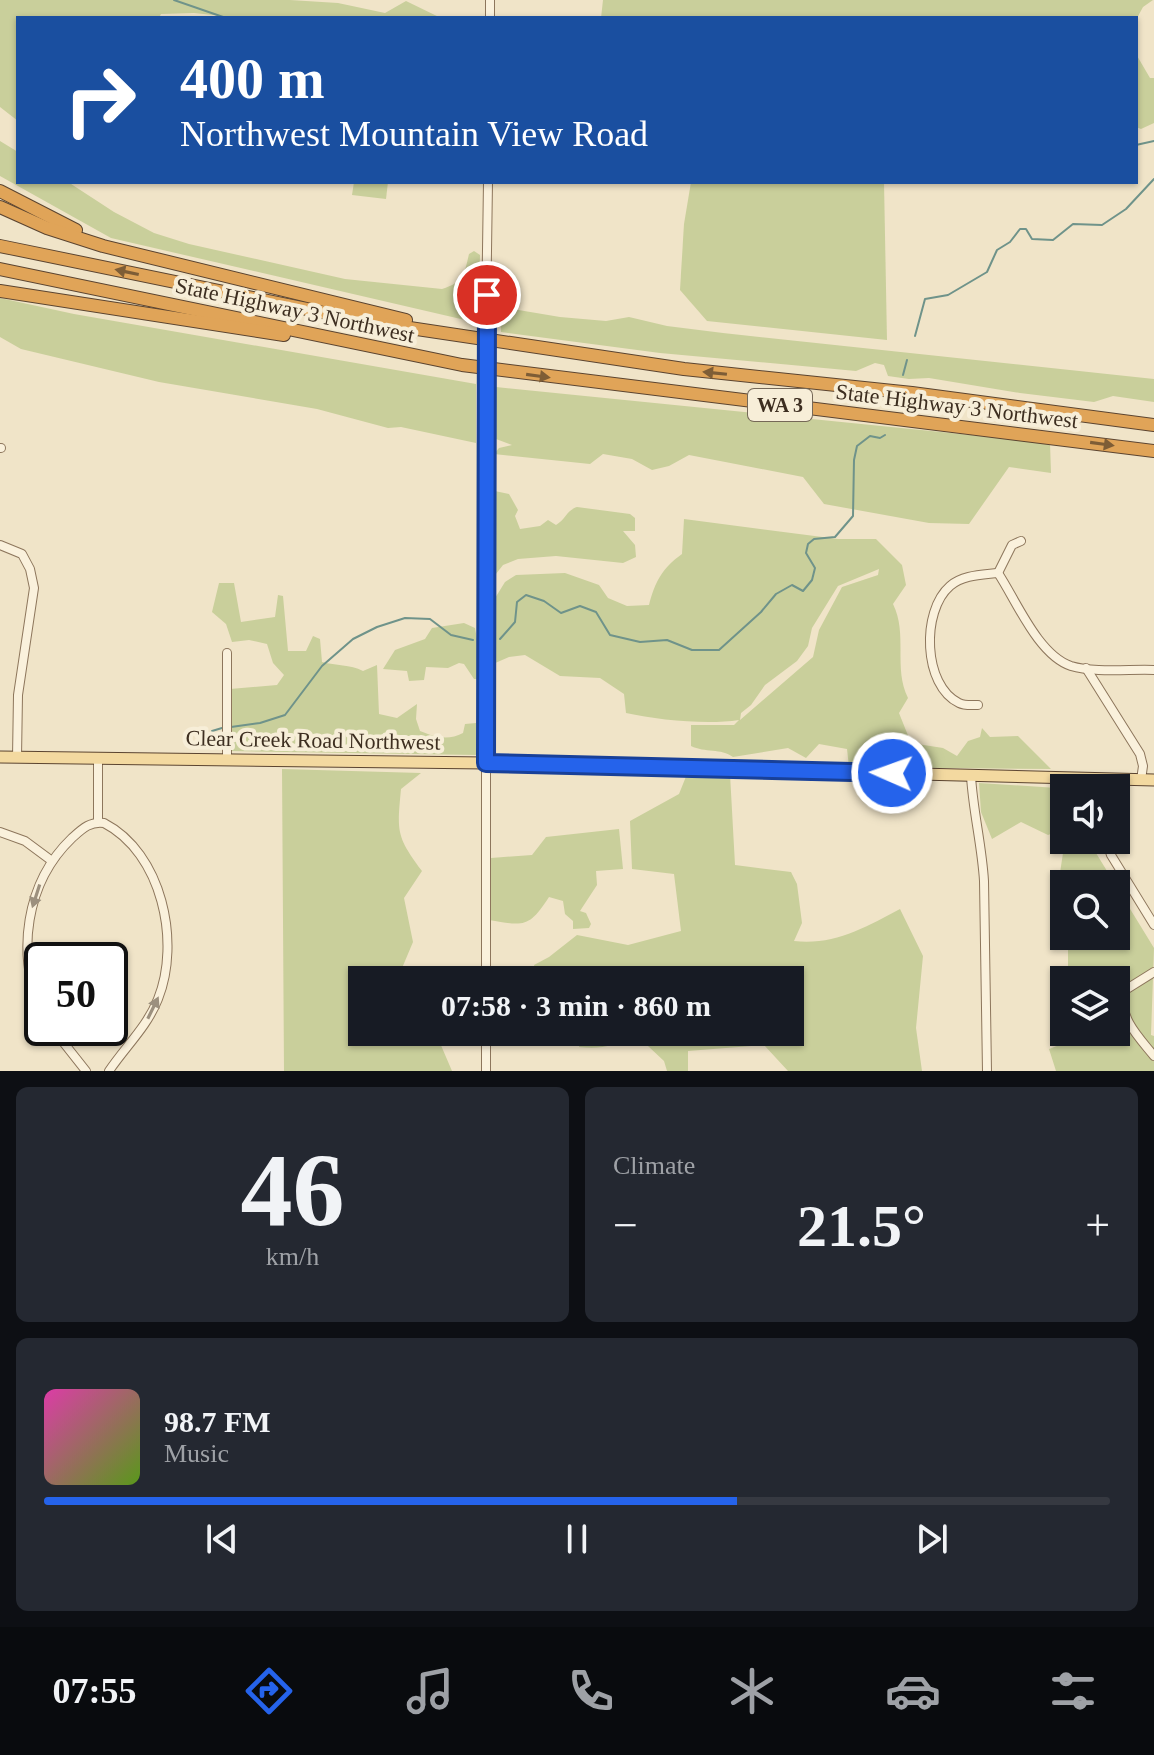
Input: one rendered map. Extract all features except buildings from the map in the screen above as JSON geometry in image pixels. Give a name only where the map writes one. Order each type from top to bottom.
[{"type":"highway","points":[[0,191],[53,220],[123,250]]},
{"type":"highway","points":[[0,207],[59,232],[123,250],[479,338]]},
{"type":"highway","name":"State Highway 3 Northwest","points":[[0,246],[370,322],[684,369],[912,393],[1154,425]]},
{"type":"highway","name":"State Highway 3 Northwest","points":[[0,269],[406,355],[604,384],[1154,451]]},
{"type":"highway","points":[[0,291],[406,355]]},
{"type":"main road","name":"Clear Creek Road Northwest","points":[[0,757],[486,763],[1050,780]]},
{"type":"street","points":[[486,966],[488,184]]},
{"type":"street","points":[[998,573],[1012,545],[1021,541]]},
{"type":"street","points":[[0,545],[22,554],[30,569],[34,588],[20,670],[17,757]]},
{"type":"street","points":[[998,573],[1041,642],[1059,660],[1086,668],[1154,670]]},
{"type":"street","points":[[978,705],[964,705],[952,698],[936,675],[930,654],[930,632],[936,605],[950,586],[969,577],[998,573]]},
{"type":"street","points":[[227,653],[227,759]]},
{"type":"street","points":[[1086,668],[1140,754],[1148,780]]},
{"type":"street","points":[[98,759],[98,822]]},
{"type":"street","points":[[971,776],[984,881],[987,1071]]},
{"type":"street","points":[[29,942],[35,893],[52,861],[87,826],[98,822],[109,825],[143,861],[162,900],[169,933],[165,976],[159,997],[145,1024],[109,1071]]},
{"type":"street","points":[[0,832],[25,841],[52,861]]},
{"type":"street","points":[[1111,854],[1154,925]]},
{"type":"street","points":[[1154,972],[1122,992],[1126,1021],[1154,1056]]},
{"type":"street","points":[[66,1046],[86,1071]]},
{"type":"street","points":[[486,1046],[486,1071]]},
{"type":"green space","points":[[0,0],[290,0],[338,3],[385,13],[406,1],[437,16],[222,16],[194,13],[160,16],[16,16],[16,119],[0,107]]},
{"type":"green space","points":[[603,0],[1153,0],[1143,7],[1138,16],[601,16]]},
{"type":"green space","points":[[1138,57],[1150,78],[1154,78],[1154,123],[1138,128]]},
{"type":"green space","points":[[0,141],[16,151],[16,184],[71,184],[154,233],[189,244],[345,279],[442,289],[459,280],[469,254],[474,251],[480,255],[478,323],[111,238],[0,176]]},
{"type":"green space","points":[[354,184],[388,184],[386,199],[352,195]]},
{"type":"green space","points":[[691,184],[884,184],[887,340],[707,321],[680,290],[684,224]]},
{"type":"green space","points":[[0,298],[74,314],[476,384],[476,443],[401,427],[388,428],[317,409],[159,382],[21,349],[0,337]]},
{"type":"green space","points":[[500,307],[606,321],[629,317],[667,326],[723,333],[1154,379],[1154,402],[1113,396],[1094,402],[929,378],[909,379],[888,376],[884,365],[875,363],[856,371],[660,353],[501,332]]},
{"type":"green space","points":[[496,387],[1050,443],[1051,473],[1009,467],[969,524],[929,523],[824,504],[803,477],[689,455],[669,466],[652,470],[632,459],[603,454],[590,464],[494,454],[499,448],[512,445],[496,439],[491,405]]},
{"type":"green space","points":[[490,490],[509,494],[518,510],[515,516],[520,529],[540,526],[548,520],[556,525],[577,507],[630,514],[635,518],[635,531],[623,531],[635,545],[636,557],[623,563],[556,556],[518,559],[503,565],[492,579]]},
{"type":"green space","points":[[684,519],[838,539],[876,539],[902,565],[906,585],[893,604],[900,627],[901,675],[908,698],[899,713],[911,743],[943,748],[957,756],[968,741],[980,737],[982,728],[990,737],[1018,736],[1051,769],[849,767],[847,749],[819,744],[806,758],[788,748],[733,757],[691,746],[691,725],[734,725],[739,720],[682,721],[626,713],[624,694],[600,678],[560,676],[525,655],[509,657],[493,664],[492,603],[505,582],[516,575],[565,573],[599,585],[608,598],[627,606],[649,605],[660,576],[682,554]],"holes":[[[879,569],[878,575],[842,587],[819,630],[813,657],[740,720],[741,713],[765,685],[797,661],[808,646],[812,628],[838,586]]]},
{"type":"green space","points":[[219,583],[234,583],[241,622],[275,617],[278,595],[283,596],[288,651],[306,651],[313,636],[320,639],[322,662],[363,671],[377,665],[379,714],[397,718],[417,704],[416,719],[420,731],[442,737],[463,733],[465,724],[476,723],[476,755],[230,751],[230,689],[277,685],[284,675],[273,663],[267,644],[249,640],[232,642],[226,624],[212,612]]},
{"type":"green space","points":[[464,623],[475,628],[478,679],[474,679],[464,664],[459,663],[448,668],[426,667],[424,680],[409,681],[407,671],[383,669],[395,650],[425,639],[432,628]]},
{"type":"green space","points":[[282,769],[421,773],[401,789],[399,815],[403,841],[422,871],[404,898],[413,942],[403,966],[348,966],[348,1046],[441,1046],[452,1071],[284,1071]]},
{"type":"green space","points":[[687,774],[730,774],[735,865],[791,872],[797,884],[802,923],[794,941],[836,938],[900,909],[923,956],[916,1028],[922,1071],[788,1071],[765,1046],[804,1046],[804,966],[534,966],[577,935],[628,945],[681,931],[674,874],[632,869],[630,821],[679,794]]},
{"type":"green space","points":[[979,783],[1050,788],[1048,835],[1021,822],[992,839],[981,812]]},
{"type":"green space","points":[[619,829],[623,869],[596,871],[597,885],[580,911],[586,913],[591,924],[589,928],[573,929],[573,921],[565,914],[563,901],[549,897],[536,915],[525,922],[489,920],[491,858],[532,855],[546,837]]},
{"type":"green space","points":[[1063,854],[1097,854],[1106,870],[1060,870]]},
{"type":"green space","points":[[1130,909],[1154,948],[1151,1035],[1154,1036],[1154,1071],[1056,1071],[1049,1049],[1057,1046],[1130,1046],[1130,966],[1068,966],[1068,950],[1130,950]]},
{"type":"green space","points":[[648,1046],[751,1046],[688,1051],[688,1071],[667,1071],[664,1061]]},
{"type":"waterway","points":[[174,0],[220,16]]},
{"type":"waterway","points":[[1138,145],[1154,141]]},
{"type":"waterway","points":[[915,336],[925,299],[948,295],[987,272],[997,250],[1010,242],[1020,229],[1026,229],[1032,239],[1053,240],[1073,224],[1102,225],[1126,209],[1154,179]]},
{"type":"waterway","points":[[903,375],[907,360]]},
{"type":"waterway","points":[[500,639],[515,622],[517,602],[526,595],[544,601],[561,613],[580,606],[596,612],[610,635],[640,642],[667,640],[692,650],[719,650],[776,594],[792,585],[803,591],[812,580],[815,568],[806,553],[808,544],[814,539],[835,537],[853,516],[857,446],[870,436],[880,438],[885,435]]},
{"type":"waterway","points":[[231,727],[285,715],[322,666],[353,639],[377,627],[405,618],[430,619],[451,635],[473,640]]},
{"type":"waterway","points":[[212,731],[222,728]]},
{"type":"route","points":[[487,295],[486,763],[892,773]]}]
